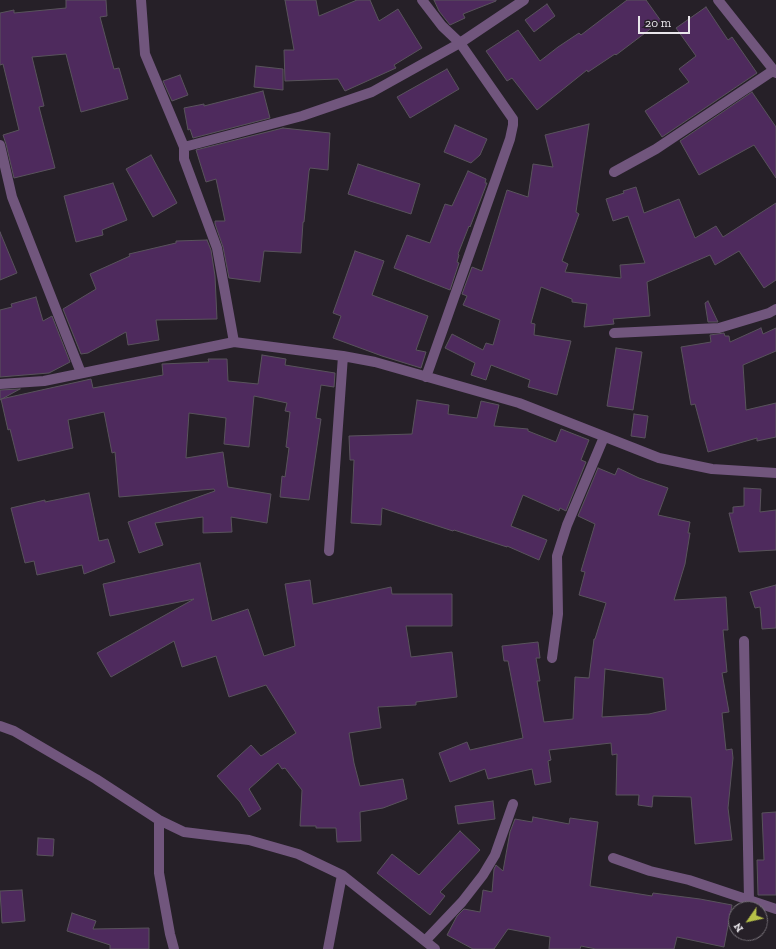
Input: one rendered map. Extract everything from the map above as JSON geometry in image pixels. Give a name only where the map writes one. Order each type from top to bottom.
[{"type":"street","points":[[141,0],[145,54],[184,147],[184,159],[217,248],[234,342]]},
{"type":"street","points":[[422,0],[442,26],[460,43],[513,119],[510,139],[426,377]]},
{"type":"street","points":[[184,147],[302,116],[372,92],[460,43],[524,0]]},
{"type":"street","points":[[614,172],[656,149],[775,72],[718,0]]},
{"type":"street","points":[[0,145],[3,173],[80,373]]},
{"type":"street","points":[[614,333],[719,328],[776,309]]},
{"type":"street","points":[[0,384],[44,381],[234,342],[343,356],[376,362],[519,403],[659,458],[712,469],[776,473]]},
{"type":"street","points":[[329,551],[343,356]]},
{"type":"street","points":[[552,658],[558,614],[556,556],[566,525],[604,437]]},
{"type":"street","points":[[744,641],[748,900]]},
{"type":"street","points":[[0,726],[14,731],[96,779],[159,820],[184,832],[249,840],[298,854],[342,875],[435,949]]},
{"type":"street","points":[[425,941],[462,902],[483,875],[494,855],[514,804]]},
{"type":"street","points":[[159,820],[159,873],[174,949]]},
{"type":"street","points":[[613,858],[650,871],[689,880],[776,909]]},
{"type":"street","points":[[328,949],[342,875]]},
{"type":"building","points":[[66,0],[106,0],[107,16],[100,17],[114,69],[119,68],[128,99],[81,112],[66,54],[32,57],[44,106],[39,107],[55,168],[14,178],[3,135],[19,130],[3,64],[0,65],[0,13],[14,10],[14,13],[66,8]]},
{"type":"building","points":[[285,0],[316,0],[319,16],[357,0],[370,0],[379,21],[398,9],[422,48],[394,65],[396,68],[345,91],[338,79],[285,81],[284,50],[294,50]]},
{"type":"building","points":[[434,0],[496,1],[463,14],[465,18],[450,25],[439,11]]},
{"type":"building","points":[[627,0],[646,0],[661,21],[616,55],[615,54],[588,72],[587,70],[537,110],[512,78],[507,81],[486,51],[518,30],[540,61],[579,33],[581,35]]},
{"type":"building","points":[[547,4],[555,16],[534,32],[525,20]]},
{"type":"building","points":[[706,7],[728,40],[732,37],[757,73],[662,137],[645,111],[689,82],[679,69],[696,56],[676,28]]},
{"type":"building","points":[[256,66],[283,69],[283,90],[254,87]]},
{"type":"building","points":[[447,69],[459,89],[410,118],[397,97]]},
{"type":"building","points":[[180,75],[188,95],[172,101],[163,81]]},
{"type":"building","points":[[263,91],[270,118],[193,138],[190,129],[188,130],[184,108],[204,104],[204,106]]},
{"type":"building","points":[[752,92],[776,127],[776,178],[754,145],[699,175],[680,141]]},
{"type":"building","points":[[589,124],[576,212],[579,214],[562,261],[568,264],[565,272],[621,278],[620,265],[645,263],[628,216],[613,221],[606,199],[636,187],[644,213],[679,199],[695,238],[716,226],[723,237],[776,203],[776,280],[764,288],[739,251],[715,265],[710,255],[647,282],[650,316],[613,319],[614,324],[584,327],[587,304],[572,302],[572,299],[541,287],[531,323],[535,324],[534,335],[571,341],[557,395],[528,387],[530,380],[491,365],[486,380],[471,375],[475,363],[445,348],[452,334],[483,350],[486,343],[493,345],[500,320],[463,305],[467,296],[462,294],[472,267],[482,271],[507,190],[528,197],[533,164],[553,167],[545,135]]},
{"type":"building","points":[[455,125],[487,139],[480,155],[471,163],[444,152]]},
{"type":"building","points":[[283,128],[330,133],[328,170],[310,168],[309,171],[301,253],[264,251],[260,282],[229,278],[223,247],[215,224],[215,221],[225,221],[216,179],[206,182],[196,150]]},
{"type":"building","points":[[151,155],[177,203],[153,217],[126,169]]},
{"type":"building","points":[[358,164],[420,184],[411,214],[348,194]]},
{"type":"building","points":[[468,171],[486,179],[485,183],[487,183],[458,254],[457,262],[459,263],[450,290],[394,268],[407,235],[430,243],[445,204],[452,206]]},
{"type":"building","points":[[113,183],[127,220],[102,230],[103,235],[76,242],[64,196]]},
{"type":"building","points":[[0,232],[17,273],[0,280]]},
{"type":"building","points":[[207,240],[211,250],[215,276],[217,319],[156,320],[159,340],[128,345],[126,332],[88,353],[81,354],[63,309],[96,289],[90,274],[130,256],[129,254],[176,243],[176,241]]},
{"type":"building","points":[[355,251],[384,261],[372,295],[428,316],[416,350],[426,352],[421,368],[382,356],[333,338],[341,316],[333,313]]},
{"type":"building","points":[[36,297],[43,321],[52,316],[70,362],[49,373],[0,377],[0,310],[12,307],[11,304]]},
{"type":"building","points":[[708,301],[718,322],[708,322],[705,303]]},
{"type":"building","points":[[761,328],[763,334],[776,328],[776,351],[743,365],[746,410],[776,403],[776,437],[757,441],[757,438],[708,452],[695,404],[691,405],[681,347],[711,342],[710,335],[724,333],[725,336],[729,336],[730,342]]},
{"type":"building","points":[[616,348],[642,352],[633,410],[607,406]]},
{"type":"building","points":[[262,355],[286,359],[285,365],[335,373],[334,387],[321,385],[316,418],[321,419],[309,500],[280,497],[282,476],[285,477],[289,448],[286,447],[290,412],[285,411],[287,403],[254,396],[249,447],[224,444],[226,418],[189,413],[186,458],[223,452],[228,487],[271,494],[267,523],[231,517],[232,532],[203,533],[203,517],[155,523],[163,545],[139,553],[128,522],[215,491],[214,489],[119,497],[115,452],[112,453],[104,412],[68,420],[73,448],[18,461],[10,429],[8,430],[1,399],[91,379],[93,388],[163,375],[162,364],[209,362],[208,359],[227,359],[228,381],[258,384]]},
{"type":"building","points":[[20,389],[0,400],[0,390]]},
{"type":"building","points":[[417,400],[449,405],[448,414],[477,418],[481,401],[499,405],[494,426],[528,429],[528,431],[556,442],[561,429],[589,440],[581,460],[586,462],[566,511],[560,508],[559,511],[523,495],[511,526],[547,540],[539,560],[507,546],[454,530],[453,531],[382,508],[381,525],[351,523],[354,460],[350,460],[349,436],[412,434]]},
{"type":"building","points":[[634,414],[648,416],[645,438],[631,436]]},
{"type":"building","points":[[598,468],[615,475],[618,468],[639,478],[668,488],[658,515],[690,522],[688,533],[690,533],[685,564],[674,600],[726,597],[728,630],[723,630],[727,672],[722,673],[729,712],[722,713],[726,750],[732,749],[733,758],[728,808],[732,840],[695,844],[691,797],[653,796],[652,807],[638,805],[639,795],[616,795],[617,754],[612,755],[611,743],[549,750],[551,760],[548,761],[551,782],[535,785],[532,769],[488,779],[485,769],[450,782],[439,753],[467,742],[470,750],[523,738],[508,661],[504,661],[502,646],[538,642],[540,658],[536,658],[540,681],[537,681],[544,722],[573,719],[575,677],[589,678],[594,639],[606,603],[579,595],[585,572],[581,571],[595,524],[578,516]],"holes":[[[605,669],[663,678],[666,710],[649,714],[602,717]]]},
{"type":"building","points":[[744,488],[761,489],[760,512],[776,510],[776,550],[739,552],[729,513],[733,513],[733,507],[744,506]]},
{"type":"building","points":[[89,493],[99,541],[108,539],[115,562],[84,574],[82,565],[37,575],[34,561],[25,563],[11,508],[45,500],[45,502]]},
{"type":"building","points":[[200,563],[212,621],[248,609],[264,656],[295,646],[285,584],[310,580],[313,604],[391,587],[392,594],[452,594],[452,626],[406,626],[411,657],[452,652],[457,697],[416,702],[416,705],[378,707],[381,728],[349,733],[354,763],[360,786],[403,779],[407,799],[383,808],[360,812],[361,841],[337,842],[336,828],[300,826],[302,790],[285,768],[282,769],[278,763],[249,789],[261,809],[249,817],[240,802],[217,776],[251,745],[261,756],[296,733],[266,685],[229,697],[216,656],[182,667],[174,641],[111,677],[97,653],[194,599],[110,616],[103,584]]},
{"type":"building","points":[[776,585],[776,628],[762,629],[760,607],[755,608],[750,592]]},
{"type":"building","points":[[493,801],[495,819],[458,824],[455,806]]},
{"type":"building","points":[[776,812],[776,895],[758,895],[757,860],[764,860],[762,813]]},
{"type":"building","points":[[533,817],[569,824],[570,818],[598,822],[590,886],[652,896],[653,893],[728,904],[728,926],[724,947],[677,937],[674,949],[596,949],[581,946],[580,949],[549,949],[550,937],[508,929],[494,949],[473,949],[447,935],[457,916],[464,909],[480,912],[483,890],[492,892],[494,869],[496,865],[503,871],[510,832],[515,819],[532,822]]},
{"type":"building","points":[[460,831],[480,850],[440,892],[445,896],[430,915],[377,873],[392,854],[419,875]]},
{"type":"building","points":[[38,838],[54,839],[53,856],[37,855]]},
{"type":"building","points":[[22,890],[25,921],[2,923],[0,891]]},
{"type":"building","points":[[72,913],[96,921],[93,929],[149,928],[149,949],[110,949],[110,945],[67,931]]}]
